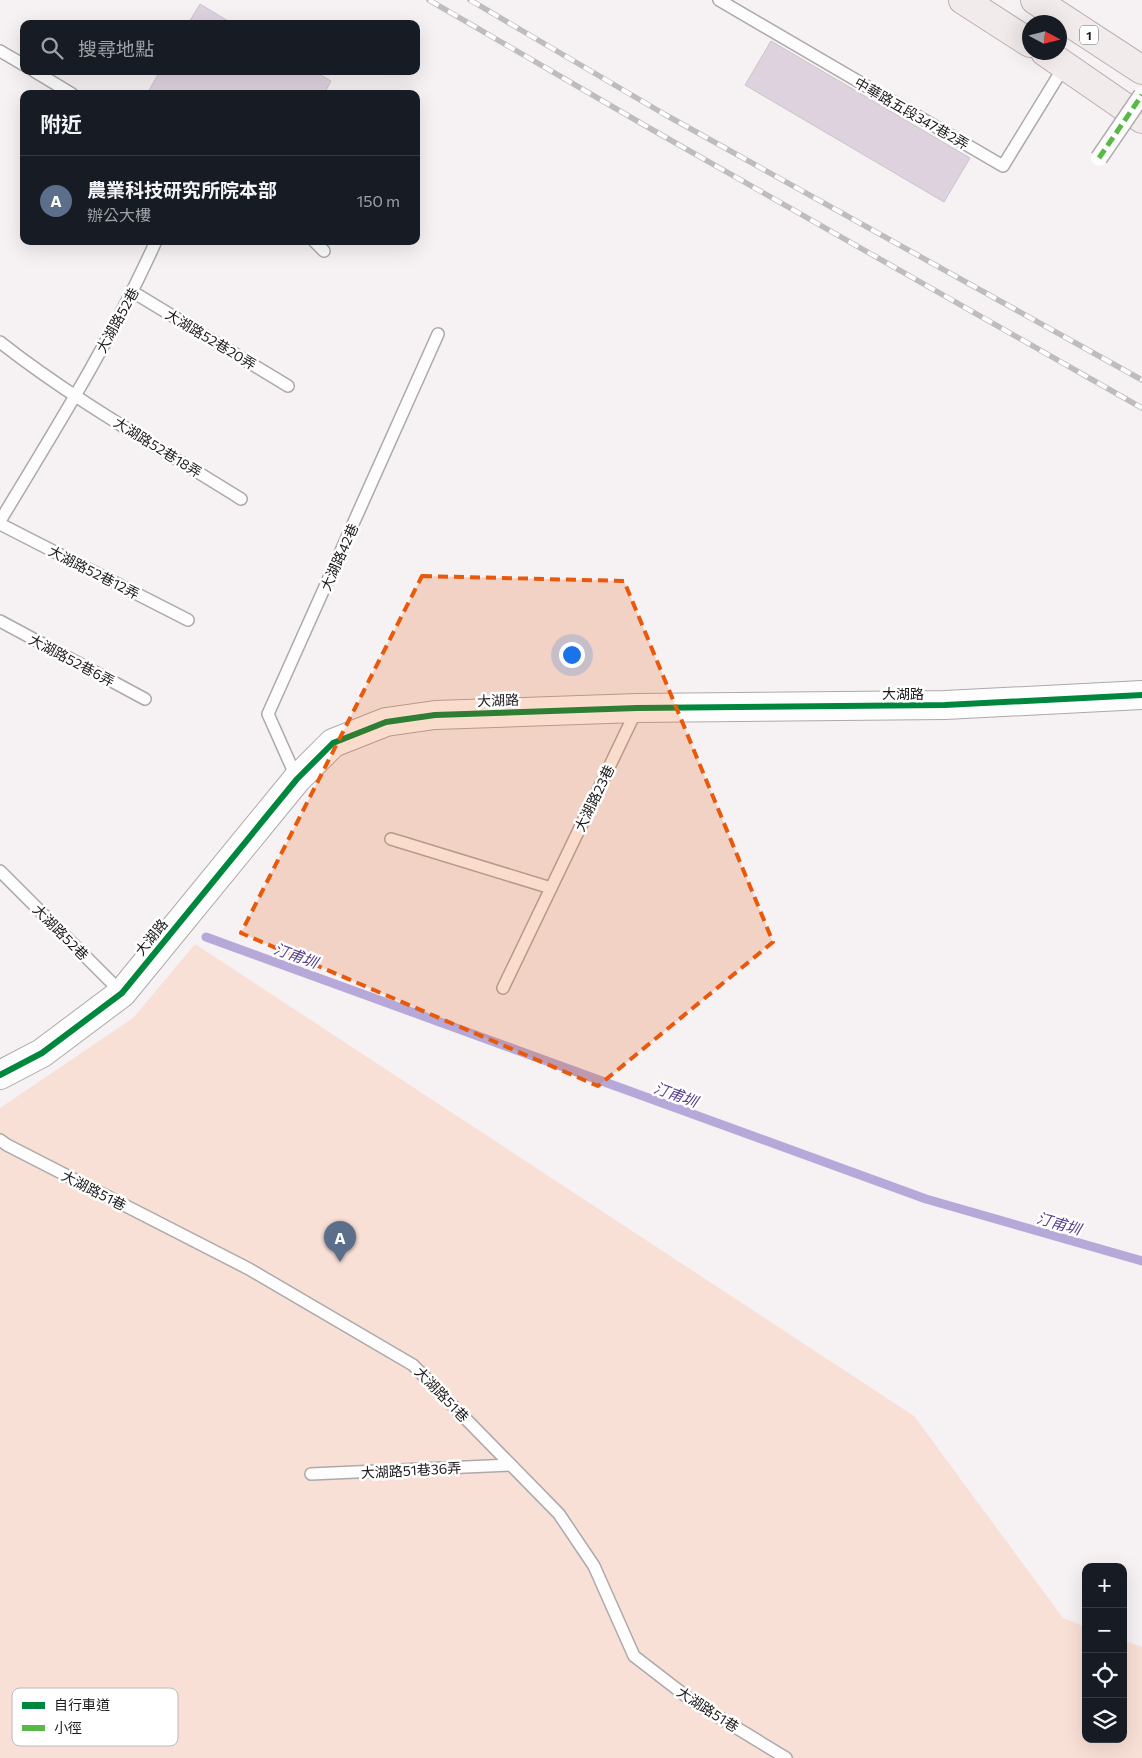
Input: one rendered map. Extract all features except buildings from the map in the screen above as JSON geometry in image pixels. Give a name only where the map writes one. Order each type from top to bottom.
[{"type":"main road","points":[[965,0],[1022,38]]},
{"type":"main road","name":"1","points":[[1035,0],[1142,70]]},
{"type":"main road","points":[[1056,60],[1142,119]]},
{"type":"street","points":[[1099,158],[1142,95]]},
{"type":"street","name":"大湖路","points":[[0,1075],[42,1053],[122,993],[296,779],[333,743],[386,722],[435,714],[637,708],[945,705],[1142,695]]},
{"type":"lane","name":"中華路五段347巷2弄","points":[[719,0],[1003,166],[1055,60]]},
{"type":"lane","points":[[0,51],[20,63]]},
{"type":"lane","points":[[41,75],[65,90]]},
{"type":"lane","name":"大湖路52巷","points":[[0,523],[75,396],[133,292],[154,245]]},
{"type":"lane","points":[[318,245],[324,251]]},
{"type":"lane","name":"大湖路52巷20弄","points":[[133,292],[288,386]]},
{"type":"lane","name":"大湖路42巷","points":[[296,779],[268,714],[438,334]]},
{"type":"lane","points":[[0,342],[36,370],[75,396]]},
{"type":"lane","name":"大湖路52巷18弄","points":[[75,396],[241,499]]},
{"type":"lane","name":"大湖路52巷12弄","points":[[0,523],[188,620]]},
{"type":"lane","name":"大湖路52巷6弄","points":[[0,621],[145,699]]},
{"type":"lane","name":"大湖路23巷","points":[[504,988],[637,708]]},
{"type":"lane","points":[[391,839],[551,888]]},
{"type":"lane","name":"大湖路52巷","points":[[0,871],[122,993]]},
{"type":"lane","name":"大湖路51巷","points":[[0,1140],[15,1150],[249,1269],[412,1365],[559,1514],[594,1566],[634,1656],[691,1700],[786,1758]]},
{"type":"lane","name":"大湖路51巷36弄","points":[[311,1474],[511,1465]]},
{"type":"highlighted area","points":[[422,576],[624,581],[773,942],[598,1086],[241,933]]},
{"type":"shaded area","points":[[195,944],[914,1416],[1063,1618],[1082,1625],[1082,1743],[1127,1743],[1127,1641],[1142,1647],[1142,1758],[0,1758],[0,1108],[133,1018]]},
{"type":"waterway","name":"汀甫圳","points":[[206,937],[926,1199],[1142,1261]]},
{"type":"railway","points":[[429,0],[651,129],[1142,408]]},
{"type":"railway","points":[[470,0],[664,114],[1142,380]]},
{"type":"marked path","points":[[1099,158],[1142,95]]},
{"type":"cycle path","points":[[0,1075],[42,1053],[122,993],[297,779],[333,743],[386,722],[435,715],[637,708],[945,705],[1142,695]]},
{"type":"place","name":"農業科技研究所院本部","points":[[340,1262]]}]
